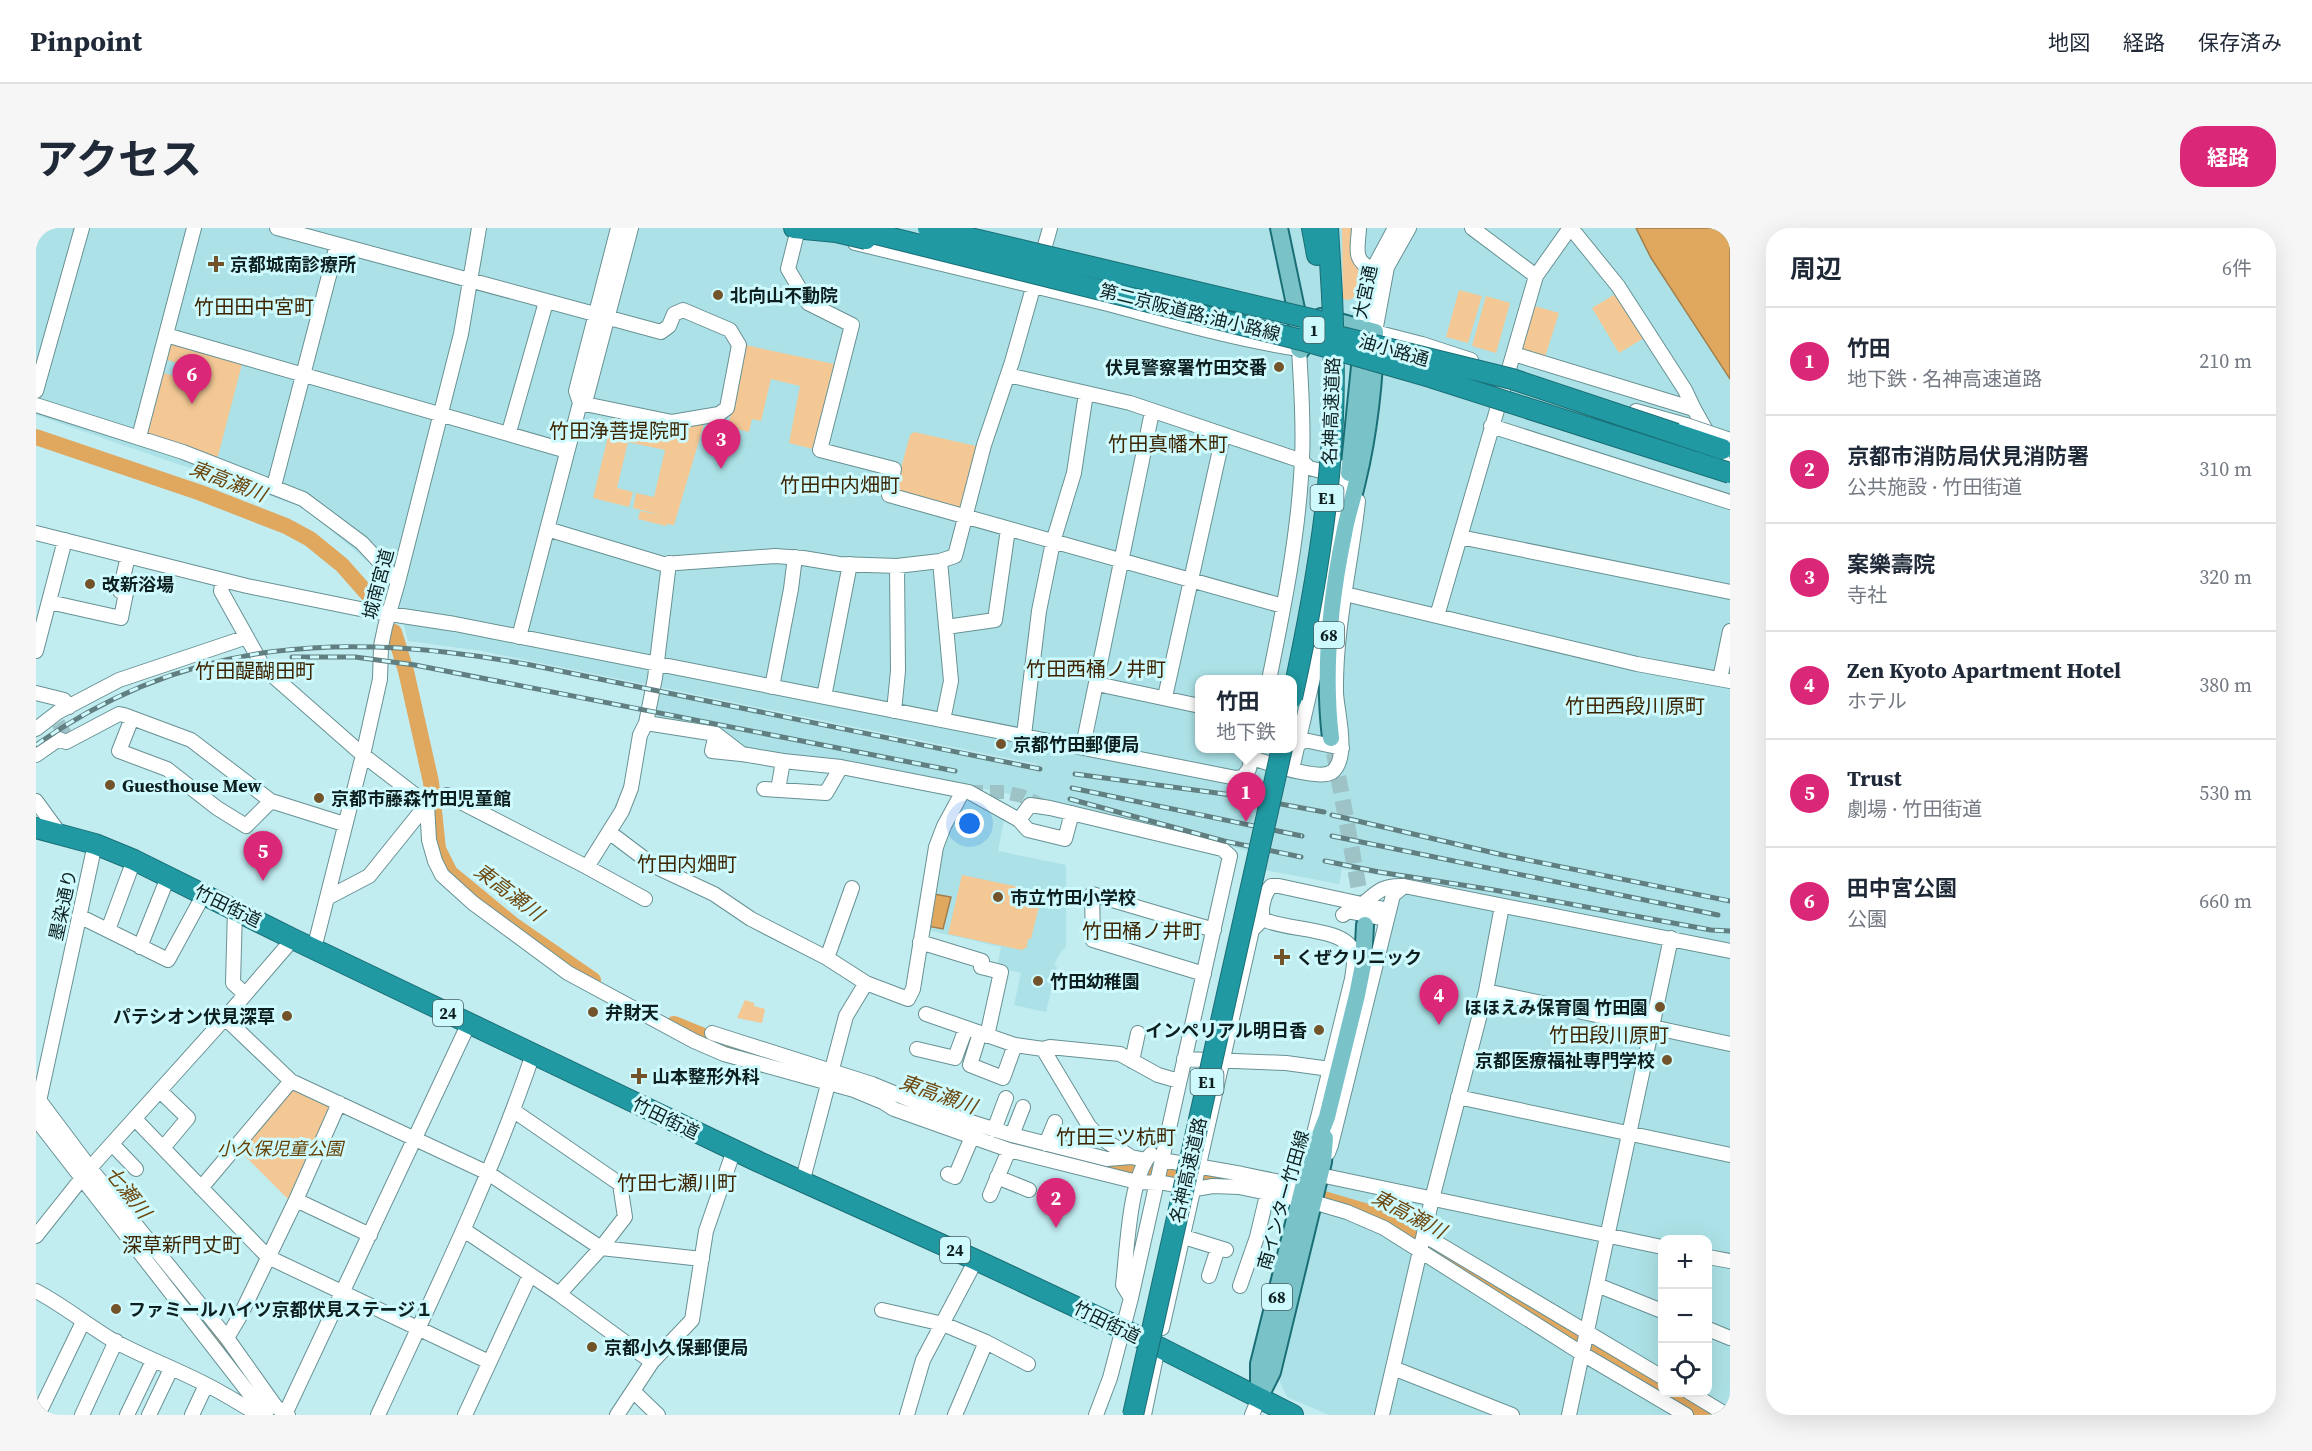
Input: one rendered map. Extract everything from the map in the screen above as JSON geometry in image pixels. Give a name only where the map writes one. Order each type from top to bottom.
[{"type":"highway","name":"第二京阪道路;油小路線","points":[[795,228],[844,230],[1301,340],[1729,475]]},
{"type":"highway","name":"第二京阪道路;油小路線","points":[[902,228],[1510,376],[1728,448]]},
{"type":"highway","points":[[928,228],[1353,329],[1510,376]]},
{"type":"highway","name":"名神高速道路","points":[[1297,677],[1318,568],[1328,482],[1334,387],[1326,294],[1313,228]]},
{"type":"highway","name":"名神高速道路","points":[[1284,675],[1305,566],[1316,478],[1328,228]]},
{"type":"highway","name":"名神高速道路","points":[[1120,1415],[1258,753]]},
{"type":"highway","name":"名神高速道路","points":[[1133,1415],[1288,753]]},
{"type":"highway","name":"竹田街道","points":[[36,828],[94,844],[134,860],[293,939],[802,1183],[976,1260],[1123,1329],[1158,1347],[1255,1406],[1293,1415]]},
{"type":"main road","points":[[1279,228],[1296,309],[1299,349]]},
{"type":"main road","name":"油小路通","points":[[1296,309],[1370,330]]},
{"type":"main road","name":"68","points":[[1337,743],[1326,672],[1350,477],[1368,363],[1370,330]]},
{"type":"main road","name":"油小路通","points":[[1299,349],[1344,356],[1368,363]]},
{"type":"main road","name":"68","points":[[1344,534],[1343,516],[1351,446],[1368,363]]},
{"type":"main road","name":"南インター竹田線","points":[[1255,1406],[1259,1364],[1311,1186],[1363,965],[1365,925]]},
{"type":"street","points":[[36,390],[82,228]]},
{"type":"street","points":[[139,437],[194,228]]},
{"type":"street","points":[[277,228],[661,332],[669,327],[674,314],[683,310],[730,330],[738,345],[727,408],[719,414],[672,422],[580,403]]},
{"type":"street","name":"城南宮道","points":[[314,949],[380,679],[381,646],[461,334],[479,228]]},
{"type":"street","points":[[519,637],[580,403],[587,395],[618,228]]},
{"type":"street","points":[[602,317],[632,228]]},
{"type":"street","points":[[795,228],[788,269],[808,303],[852,325],[820,450],[894,469],[889,495],[1283,606]]},
{"type":"street","name":"油小路通","points":[[795,228],[1221,335],[1299,349]]},
{"type":"street","name":"油小路通","points":[[954,228],[1296,309]]},
{"type":"street","points":[[547,530],[663,564],[764,556],[897,566],[940,561],[955,556],[984,445],[1008,375],[1050,228]]},
{"type":"street","points":[[1359,228],[1358,258],[1362,265],[1373,269]]},
{"type":"street","name":"大宮通","points":[[1370,330],[1373,269],[1395,228]]},
{"type":"street","name":"大宮通","points":[[1370,330],[1387,267],[1409,228]]},
{"type":"street","points":[[1472,228],[1536,276]]},
{"type":"street","points":[[1437,616],[1491,426],[1510,376],[1536,276],[1571,228],[1618,286],[1685,390],[1729,475]]},
{"type":"street","points":[[274,486],[337,245]]},
{"type":"street","points":[[509,432],[546,302]]},
{"type":"street","name":"油小路通","points":[[1370,330],[1422,344],[1510,376],[1686,425],[1728,448]]},
{"type":"street","points":[[166,334],[509,432],[567,451]]},
{"type":"street","points":[[1270,675],[1290,565],[1302,461],[1304,424],[1299,349]]},
{"type":"street","points":[[1514,354],[1694,409]]},
{"type":"street","name":"油小路通","points":[[1368,363],[1501,402]]},
{"type":"street","points":[[1008,375],[1130,403],[1302,461],[1309,468],[1350,477]]},
{"type":"street","points":[[1024,735],[1039,610],[1053,542],[1074,473],[1086,393]]},
{"type":"street","points":[[36,405],[139,437],[274,486],[303,499],[362,543],[398,582]]},
{"type":"street","points":[[1083,746],[1152,412]]},
{"type":"street","points":[[1491,426],[1730,502]]},
{"type":"street","points":[[1165,697],[1223,436]]},
{"type":"street","points":[[1297,723],[1316,665],[1350,477],[1351,446]]},
{"type":"street","points":[[1260,753],[1292,769],[1321,776],[1329,774],[1338,764],[1337,680],[1345,594],[1358,502],[1350,477]]},
{"type":"street","points":[[946,627],[995,620],[1008,529]]},
{"type":"street","points":[[36,533],[223,580],[1083,746],[1236,778],[1243,777],[1257,753]]},
{"type":"street","points":[[1460,537],[1730,592]]},
{"type":"street","points":[[36,651],[39,629],[49,602],[65,540]]},
{"type":"street","points":[[49,602],[121,618],[126,593],[120,591],[128,556]]},
{"type":"street","points":[[772,687],[791,590],[795,557]]},
{"type":"street","points":[[940,561],[951,681],[943,720]]},
{"type":"street","points":[[587,867],[622,811],[631,788],[640,735],[646,723],[656,664],[669,563]]},
{"type":"street","points":[[824,697],[850,564]]},
{"type":"street","points":[[894,711],[898,671],[897,566]]},
{"type":"street","points":[[223,580],[221,591],[264,668],[363,755],[432,802]]},
{"type":"street","points":[[1345,594],[1637,664],[1725,680],[1730,631]]},
{"type":"street","points":[[36,756],[59,739],[66,742],[62,728],[69,706],[119,680],[247,637]]},
{"type":"street","points":[[1097,684],[1195,705]]},
{"type":"street","points":[[36,693],[64,700],[69,706]]},
{"type":"street","points":[[36,729],[62,728],[119,714],[132,718],[190,740],[271,801],[344,824]]},
{"type":"street","points":[[132,718],[119,751],[167,769],[217,808],[246,826],[271,801]]},
{"type":"street","points":[[646,723],[716,734],[742,754],[841,767],[966,791],[1019,820],[1028,830],[1065,839],[1072,813]]},
{"type":"street","points":[[1297,743],[1304,740],[1337,743]]},
{"type":"street","points":[[1290,753],[1292,769]]},
{"type":"street","points":[[783,761],[771,790],[826,793],[841,767]]},
{"type":"street","points":[[609,832],[654,866],[714,894],[751,919],[827,958],[866,983],[908,999],[913,989],[936,847],[944,826],[966,791]]},
{"type":"street","points":[[327,898],[369,876],[402,832],[432,802],[447,795],[645,899]]},
{"type":"street","points":[[36,801],[60,834]]},
{"type":"street","points":[[432,802],[429,840],[435,861],[442,874],[473,903],[568,973],[694,1041],[758,1064],[872,1084],[942,1113],[1012,1135],[1107,1159],[1131,1157]]},
{"type":"street","points":[[1019,820],[1030,805],[1050,808],[1222,849],[1230,856],[1131,1298],[1110,1378],[1096,1415]]},
{"type":"street","name":"墨染通り","points":[[37,1108],[94,844]]},
{"type":"street","points":[[108,930],[134,860]]},
{"type":"street","points":[[140,947],[168,877]]},
{"type":"street","points":[[1224,883],[1266,892]]},
{"type":"street","points":[[1363,904],[1376,892],[1389,885],[1404,886],[1730,951]]},
{"type":"street","points":[[1263,919],[1261,914],[1266,892],[1271,886],[1363,904],[1388,915]]},
{"type":"street","points":[[1311,1186],[1331,1145],[1393,895],[1404,886]]},
{"type":"street","points":[[827,958],[852,888]]},
{"type":"street","points":[[79,916],[168,960],[204,894]]},
{"type":"street","points":[[1204,974],[1093,940],[1092,894],[1214,930]]},
{"type":"street","points":[[1333,936],[1341,925],[1346,901]]},
{"type":"street","points":[[1382,1415],[1432,1199],[1486,991],[1502,906]]},
{"type":"street","points":[[235,909],[233,983],[245,994]]},
{"type":"street","points":[[1343,915],[1352,912],[1388,915]]},
{"type":"street","points":[[1263,919],[1333,936],[1348,943],[1353,949],[1352,979],[1311,1145],[1311,1186]]},
{"type":"street","points":[[1144,1415],[1252,930],[1263,919]]},
{"type":"street","points":[[1569,1415],[1671,938]]},
{"type":"street","points":[[36,1236],[86,1173],[293,939]]},
{"type":"street","points":[[920,942],[982,961],[981,967],[1001,972],[984,1034],[970,1065],[1004,1078],[1016,1045]]},
{"type":"street","points":[[802,1183],[828,1076],[846,1016],[866,983]]},
{"type":"street","points":[[1486,991],[1730,1044]]},
{"type":"street","points":[[926,1014],[1016,1045],[1120,1054],[1158,1075],[1179,1081]]},
{"type":"street","points":[[225,1018],[291,1081],[488,1173],[602,1248],[702,1259]]},
{"type":"street","points":[[86,1173],[227,1338],[276,1407],[285,1414],[469,1023]]},
{"type":"street","points":[[917,1049],[955,1058],[966,1028]]},
{"type":"street","points":[[712,1033],[828,1076],[854,1090],[883,1101],[894,1109],[1009,1150],[1054,1161],[1142,1170]]},
{"type":"street","points":[[1132,1061],[1138,1033]]},
{"type":"street","points":[[1043,1049],[1089,1126],[1098,1137],[1131,1157],[1157,1182],[1198,1177],[1432,1199],[1658,1246]]},
{"type":"street","points":[[378,1415],[464,1230],[514,1111],[533,1054]]},
{"type":"street","points":[[1185,1059],[1286,1063],[1330,1069]]},
{"type":"street","points":[[201,1188],[291,1081]]},
{"type":"street","points":[[160,1091],[188,1118],[163,1148]]},
{"type":"street","points":[[1458,1097],[1730,1155]]},
{"type":"street","points":[[994,1130],[1006,1098]]},
{"type":"street","points":[[227,1338],[296,1200],[339,1103]]},
{"type":"street","points":[[1012,1135],[1023,1107]]},
{"type":"street","points":[[37,1108],[266,1415]]},
{"type":"street","points":[[514,1111],[620,1184],[625,1217],[602,1248],[559,1294]]},
{"type":"street","points":[[135,1119],[268,1257],[489,1362]]},
{"type":"street","points":[[1054,1122],[1052,1145],[1054,1161]]},
{"type":"street","points":[[948,1174],[955,1178],[972,1137]]},
{"type":"street","points":[[112,1144],[136,1168]]},
{"type":"street","points":[[617,1415],[652,1362],[692,1320],[706,1231],[734,1150]]},
{"type":"street","points":[[990,1195],[1009,1150]]},
{"type":"street","points":[[1131,1298],[1123,1286],[1142,1170],[1150,1154],[1162,1157],[1213,1185],[1268,1191],[1311,1186],[1347,1212],[1422,1243],[1658,1375]]},
{"type":"street","points":[[997,1177],[1029,1190]]},
{"type":"street","points":[[1240,1286],[1257,1237],[1268,1191]]},
{"type":"street","points":[[296,1200],[370,1235]]},
{"type":"street","points":[[464,1230],[559,1294],[652,1362]]},
{"type":"street","points":[[1184,1237],[1222,1249],[1207,1269]]},
{"type":"street","points":[[1422,1243],[1581,1352],[1686,1415]]},
{"type":"street","points":[[1712,1258],[1730,1261]]},
{"type":"street","points":[[907,1415],[923,1360],[976,1260]]},
{"type":"street","points":[[465,1415],[530,1275]]},
{"type":"street","points":[[1597,1285],[1658,1309]]},
{"type":"street","points":[[36,1291],[116,1341],[206,1385],[259,1415]]},
{"type":"street","points":[[882,1310],[943,1324],[986,1342],[1028,1364]]},
{"type":"street","points":[[38,1415],[83,1322]]},
{"type":"street","points":[[1712,1331],[1730,1338]]},
{"type":"street","points":[[82,1415],[116,1341]]},
{"type":"street","points":[[955,1415],[986,1342]]},
{"type":"street","points":[[128,1415],[153,1361]]},
{"type":"street","points":[[1393,1368],[1512,1415]]},
{"type":"street","points":[[149,1415],[171,1369]]},
{"type":"street","points":[[192,1415],[206,1385]]},
{"type":"street","points":[[633,1391],[658,1415]]},
{"type":"street","points":[[1697,1397],[1727,1415]]},
{"type":"shaded area","points":[[36,228],[1730,228],[1730,1415],[1329,1415],[1287,1397],[1279,1380],[1400,881],[1397,878],[1342,869],[1339,884],[1264,870],[1267,856],[1046,802],[971,786],[739,746],[652,719],[658,691],[1036,769],[1037,764],[482,651],[408,641],[393,583],[305,508],[36,415]]},
{"type":"shaded area","points":[[1636,228],[1730,228],[1730,379],[1651,258]]},
{"type":"shaded area","name":"市立竹田小学校","points":[[969,801],[1004,820],[998,851],[1066,865],[1066,946],[1054,965],[1057,966],[1046,1012],[1014,1005],[1021,973],[997,967],[1001,947],[923,929],[938,853],[959,804]]},
{"type":"shaded area","points":[[934,894],[951,897],[943,929],[927,926]]},
{"type":"green space","points":[[1342,228],[1355,228],[1358,254],[1359,278],[1356,296],[1349,300],[1343,299]]},
{"type":"green space","points":[[1459,290],[1482,296],[1468,343],[1446,337]]},
{"type":"green space","points":[[1617,293],[1644,338],[1619,353],[1592,308]]},
{"type":"green space","points":[[1486,296],[1510,303],[1496,353],[1472,346]]},
{"type":"green space","points":[[1531,305],[1559,313],[1545,357],[1518,349]]},
{"type":"green space","points":[[168,344],[238,360],[242,364],[218,456],[214,460],[148,437],[144,431],[160,372],[174,376],[177,363],[164,359]]},
{"type":"green space","points":[[745,345],[834,364],[813,449],[789,443],[800,386],[771,379],[761,421],[752,419],[749,432],[728,427]]},
{"type":"green space","points":[[613,416],[703,421],[674,525],[667,524],[666,526],[638,519],[640,511],[661,515],[633,508],[636,493],[654,497],[665,450],[628,442],[617,488],[633,492],[629,507],[593,498]]},
{"type":"green space","points":[[914,432],[976,446],[979,449],[965,508],[959,512],[895,490],[910,435]]},
{"type":"green space","points":[[962,875],[1019,887],[1018,892],[1041,898],[1027,947],[1022,950],[948,934]]},
{"type":"green space","points":[[745,1000],[765,1009],[762,1023],[737,1018]]},
{"type":"green space","name":"小久保児童公園","points":[[297,1087],[333,1105],[289,1200],[239,1150],[288,1089]]},
{"type":"waterway","name":"東高瀬川","points":[[36,437],[201,493],[286,526],[310,539],[342,565],[379,607]]},
{"type":"waterway","name":"東高瀬川","points":[[394,632],[406,671],[431,782],[438,849],[450,873],[512,924],[593,980]]},
{"type":"waterway","name":"東高瀬川","points":[[674,1024],[740,1051],[808,1070]]},
{"type":"waterway","name":"東高瀬川","points":[[875,1093],[924,1113]]},
{"type":"waterway","name":"東高瀬川","points":[[1090,1161],[1107,1165],[1228,1178]]},
{"type":"waterway","name":"東高瀬川","points":[[1303,1193],[1371,1213],[1658,1387]]},
{"type":"waterway","name":"七瀬川","points":[[167,1276],[275,1415]]},
{"type":"waterway","name":"東高瀬川","points":[[1677,1397],[1707,1415]]},
{"type":"tunnel","points":[[58,723],[65,734]]},
{"type":"tunnel","points":[[1334,753],[1364,917]]},
{"type":"tunnel","points":[[969,792],[1004,792],[1022,796],[1043,806]]},
{"type":"railway","points":[[36,745],[95,709],[154,681],[213,663],[274,651],[336,647],[399,648],[464,654],[531,665],[1040,769]]},
{"type":"railway","points":[[292,657],[355,657],[415,665],[955,771]]},
{"type":"railway","points":[[1075,774],[1232,795],[1324,812]]},
{"type":"railway","points":[[1072,788],[1302,836]]},
{"type":"railway","points":[[1070,799],[1224,841],[1301,857]]},
{"type":"railway","points":[[1332,815],[1503,855],[1730,901]]},
{"type":"railway","points":[[1332,836],[1718,915]]},
{"type":"railway","points":[[1325,861],[1711,930],[1730,931]]},
{"type":"place","name":"京都城南診療所","points":[[216,264]]},
{"type":"place","name":"北向山不動院","points":[[718,295]]},
{"type":"place","name":"伏見警察署竹田交番","points":[[1279,367]]},
{"type":"place","name":"田中宮公園","points":[[192,404]]},
{"type":"place","name":"案樂壽院","points":[[721,469]]},
{"type":"place","name":"改新浴場","points":[[90,584]]},
{"type":"place","name":"京都竹田郵便局","points":[[1001,744]]},
{"type":"place","name":"Guesthouse Mew","points":[[110,785]]},
{"type":"place","name":"京都市藤森竹田児童館","points":[[319,798]]},
{"type":"place","name":"竹田","points":[[1246,822]]},
{"type":"place","name":"Trust","points":[[263,881]]},
{"type":"place","name":"市立竹田小学校","points":[[998,897]]},
{"type":"place","name":"くぜクリニック","points":[[1282,957]]},
{"type":"place","name":"竹田幼稚園","points":[[1038,981]]},
{"type":"place","name":"ほほえみ保育園 竹田園","points":[[1660,1007]]},
{"type":"place","name":"弁財天","points":[[593,1012]]},
{"type":"place","name":"パテシオン伏見深草","points":[[287,1016]]},
{"type":"place","name":"Zen Kyoto Apartment Hotel","points":[[1439,1025]]},
{"type":"place","name":"インペリアル明日香","points":[[1319,1030]]},
{"type":"place","name":"京都医療福祉専門学校","points":[[1667,1060]]},
{"type":"place","name":"山本整形外科","points":[[639,1076]]},
{"type":"place","name":"京都市消防局伏見消防署","points":[[1056,1228]]},
{"type":"place","name":"ファミールハイツ京都伏見ステージ１","points":[[116,1309]]},
{"type":"place","name":"京都小久保郵便局","points":[[592,1347]]},
{"type":"district","name":"竹田田中宮町","points":[[254,307]]},
{"type":"district","name":"竹田浄菩提院町","points":[[619,431]]},
{"type":"district","name":"竹田真幡木町","points":[[1168,444]]},
{"type":"district","name":"竹田中内畑町","points":[[840,485]]},
{"type":"district","name":"竹田西桶ノ井町","points":[[1096,669]]},
{"type":"district","name":"竹田醍醐田町","points":[[255,671]]},
{"type":"district","name":"竹田西段川原町","points":[[1635,706]]},
{"type":"district","name":"竹田内畑町","points":[[687,864]]},
{"type":"district","name":"竹田桶ノ井町","points":[[1142,931]]},
{"type":"district","name":"竹田段川原町","points":[[1609,1035]]},
{"type":"district","name":"竹田三ツ杭町","points":[[1116,1137]]},
{"type":"district","name":"竹田七瀬川町","points":[[677,1183]]},
{"type":"district","name":"深草新門丈町","points":[[182,1245]]}]
